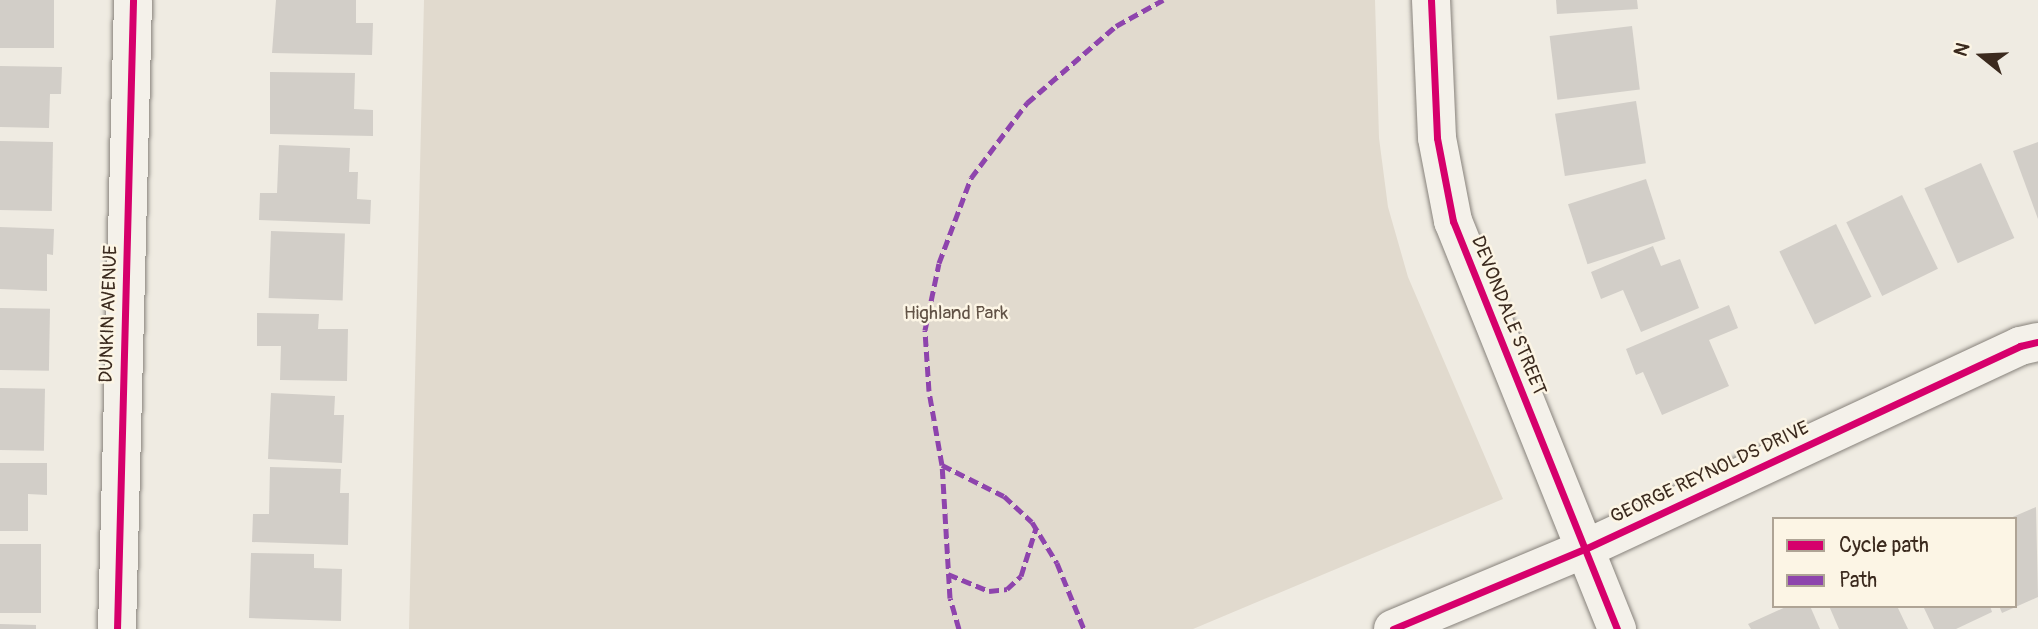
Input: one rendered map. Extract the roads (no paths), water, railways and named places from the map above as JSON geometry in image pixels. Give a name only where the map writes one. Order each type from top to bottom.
[{"type":"street","name":"DUNKIN AVENUE","points":[[117,629],[133,0]]},
{"type":"street","name":"DEVONDALE STREET","points":[[1431,0],[1437,138],[1452,222],[1587,548],[1617,629]]},
{"type":"street","name":"GEORGE REYNOLDS DRIVE","points":[[1393,629],[1587,548],[2021,346],[2038,342]]},
{"type":"park label","name":"Highland Park","points":[[956,314]]}]
